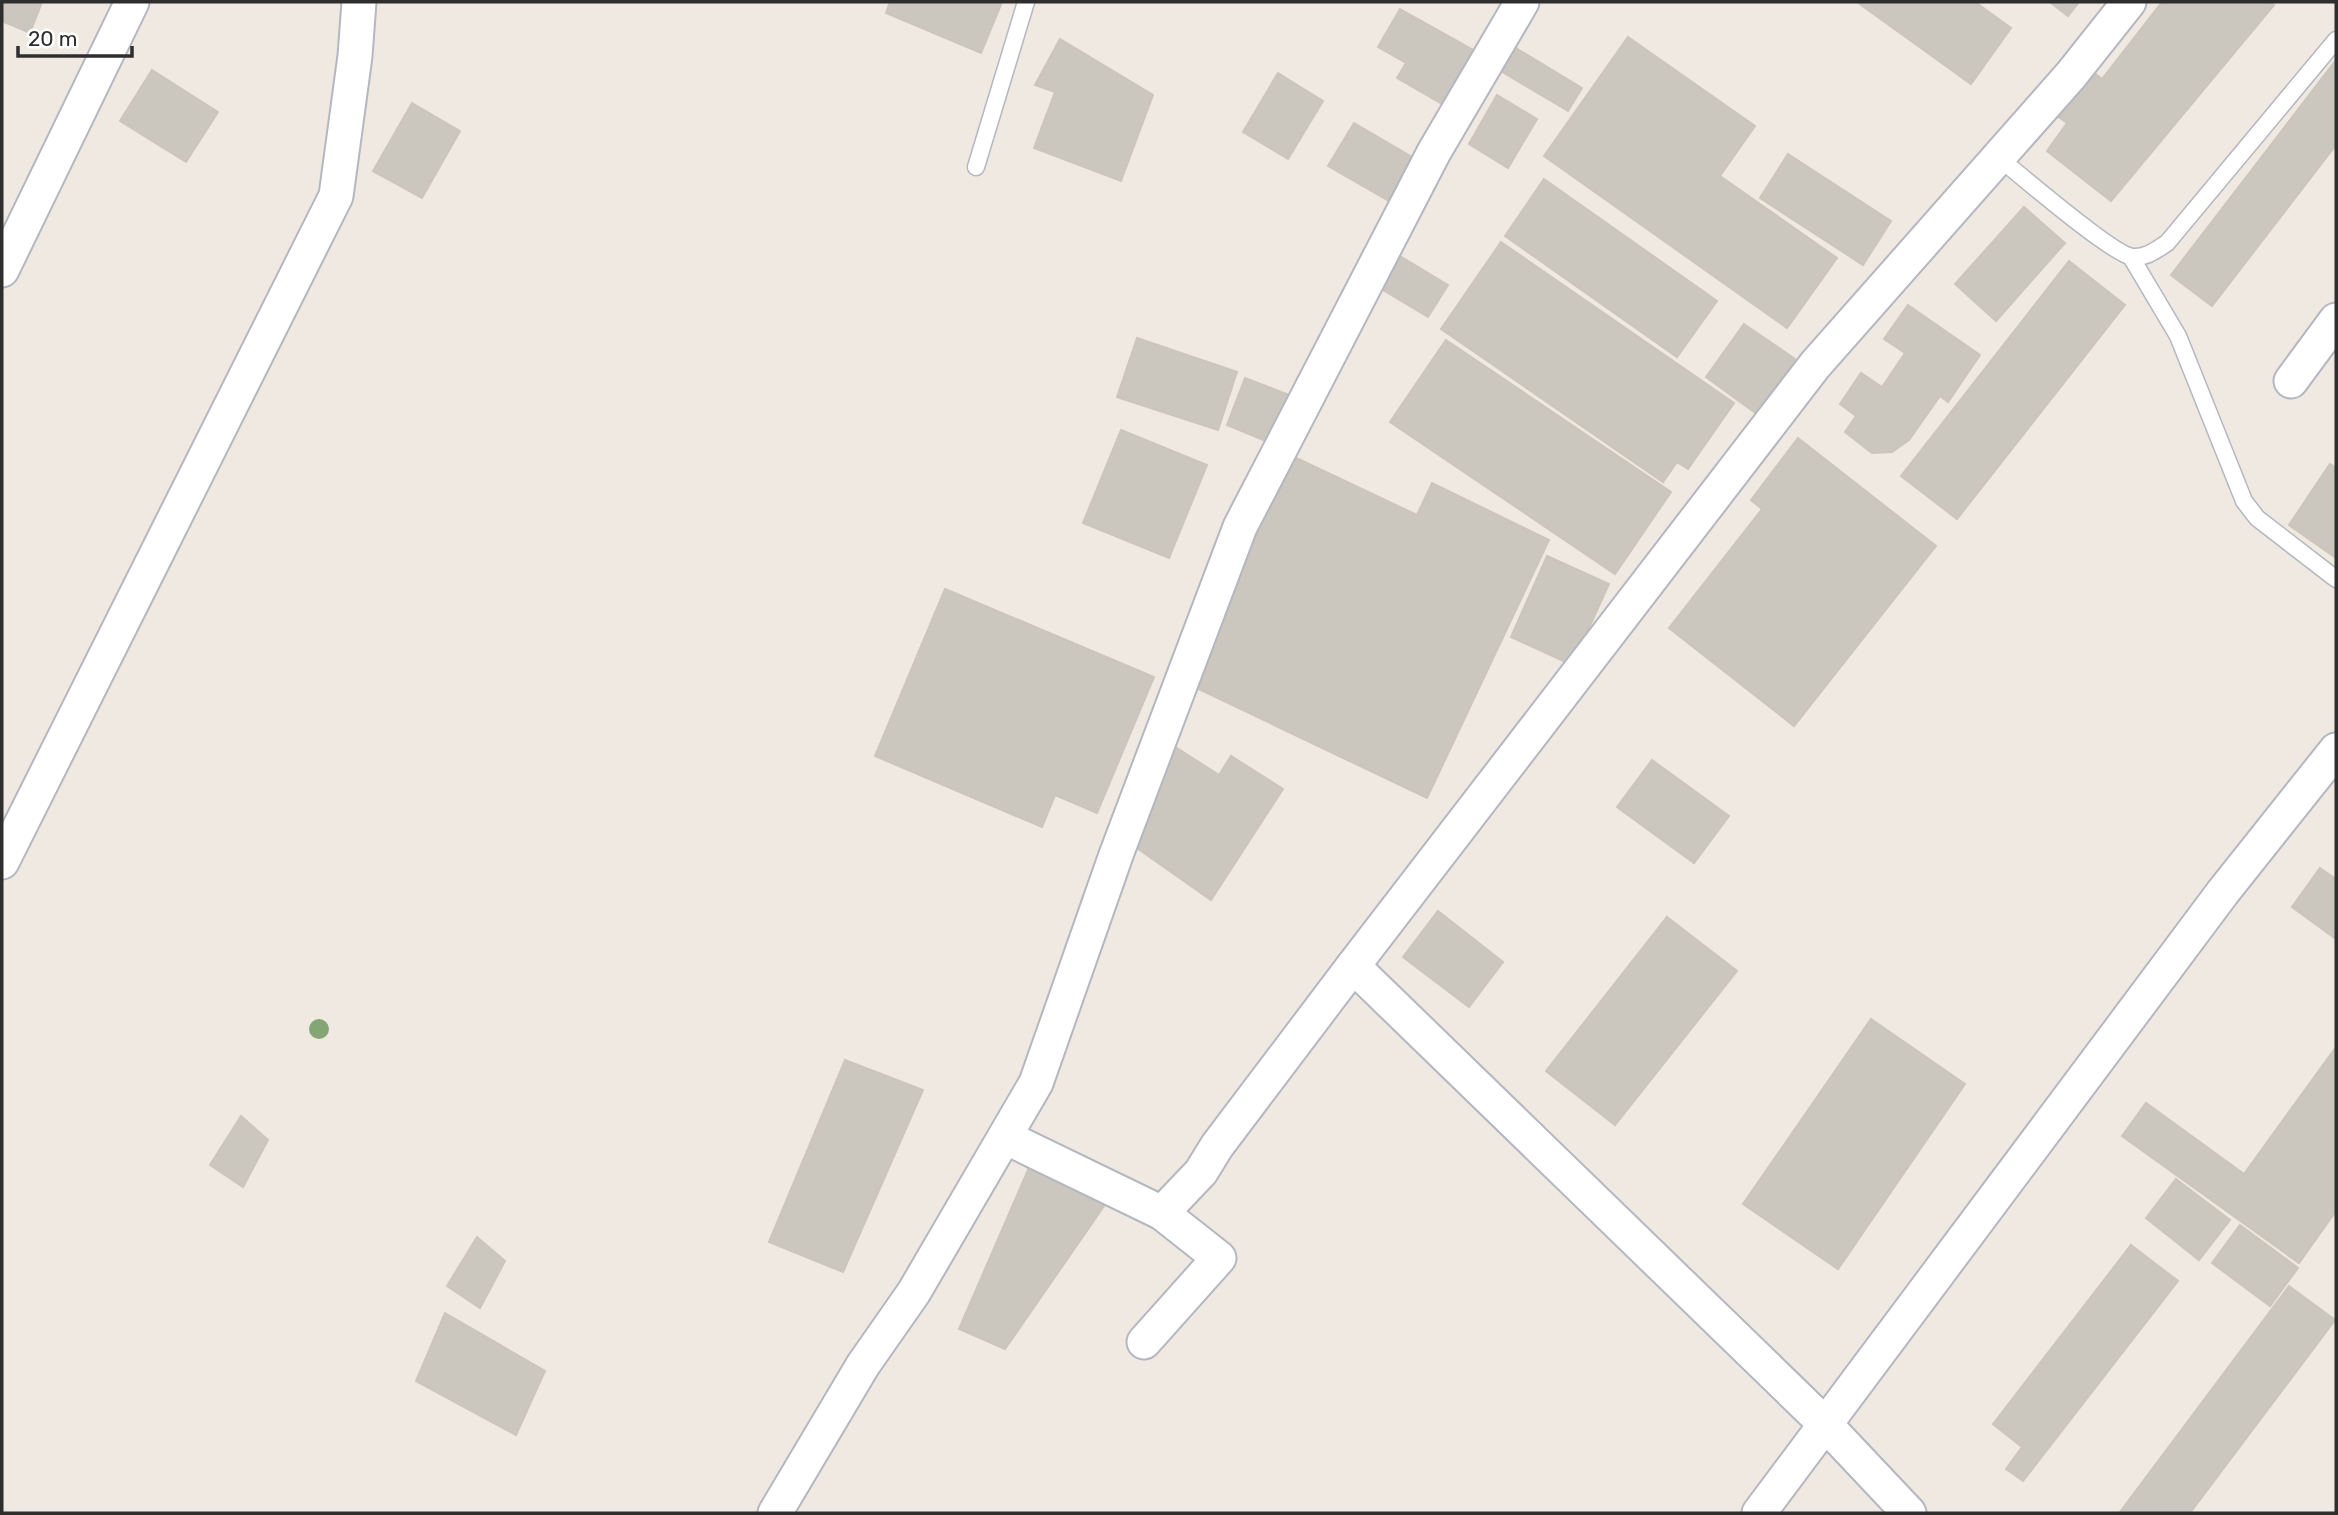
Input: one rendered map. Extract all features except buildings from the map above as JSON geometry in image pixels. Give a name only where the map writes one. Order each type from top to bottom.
[{"type":"street","points":[[2,270],[132,2]]},
{"type":"street","points":[[2,862],[336,197],[355,56],[359,2]]},
{"type":"street","points":[[775,1513],[863,1365],[914,1292],[1036,1083],[1116,855],[1240,527],[1434,152],[1522,2]]},
{"type":"street","points":[[1162,1213],[1201,1172],[1217,1146],[1353,966],[1815,365],[2071,75],[2129,2]]},
{"type":"street","points":[[2291,381],[2336,320]]},
{"type":"street","points":[[1759,1513],[2222,892],[2336,750]]},
{"type":"street","points":[[1353,966],[1825,1424],[1909,1513]]},
{"type":"street","points":[[1005,1137],[1162,1213],[1219,1258],[1144,1342]]},
{"type":"lane","points":[[976,167],[1026,2]]},
{"type":"lane","points":[[2131,257],[2146,256],[2167,243],[2336,40]]},
{"type":"lane","points":[[1998,157],[2109,245],[2131,257],[2178,336],[2244,501],[2257,518],[2336,579]]}]
